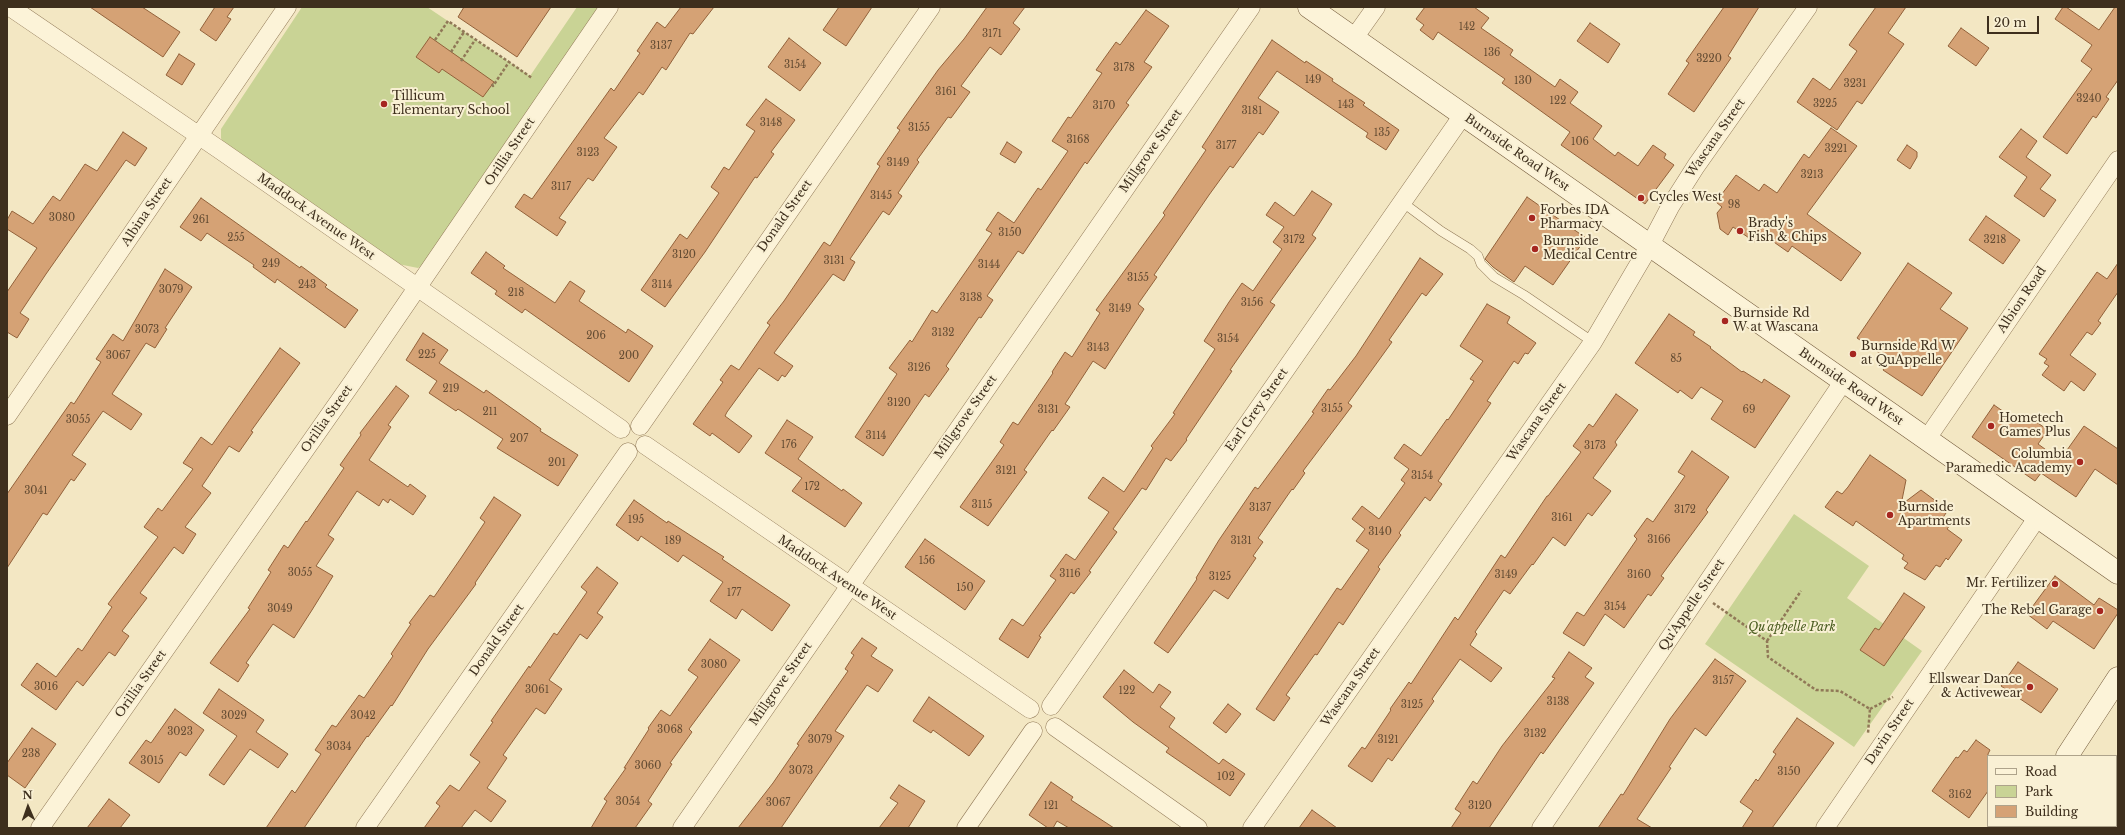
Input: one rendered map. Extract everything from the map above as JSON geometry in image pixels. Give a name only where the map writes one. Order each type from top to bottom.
[{"type":"main road","name":"Burnside Road West","points":[[1309,7],[2037,518],[2118,573]]},
{"type":"main road","points":[[2068,755],[2118,678]]},
{"type":"street","name":"Maddock Avenue West","points":[[10,7],[199,136],[621,429]]},
{"type":"street","name":"Albina Street","points":[[7,416],[287,7]]},
{"type":"street","name":"Orillia Street","points":[[40,828],[418,288],[609,7]]},
{"type":"street","name":"Donald Street","points":[[640,426],[931,7]]},
{"type":"street","name":"Millgrove Street","points":[[682,828],[848,586],[1251,7]]},
{"type":"street","points":[[1354,38],[1376,7]]},
{"type":"street","name":"Wascana Street","points":[[1252,828],[1593,342],[1650,246],[1670,207],[1696,166],[1808,7]]},
{"type":"street","name":"Earl Grey Street","points":[[1051,706],[1463,115]]},
{"type":"street","name":"Albion Road","points":[[1926,440],[2118,160]]},
{"type":"street","name":"Qu'Appelle Street","points":[[1541,828],[1843,382]]},
{"type":"street","points":[[632,424],[640,426],[646,433],[636,449],[624,450],[619,442],[619,433],[621,429],[632,424]]},
{"type":"street","name":"Maddock Avenue West","points":[[636,449],[848,586],[1030,709]]},
{"type":"street","name":"Donald Street","points":[[365,828],[636,449]]},
{"type":"street","name":"Davin Street","points":[[1825,828],[2037,518]]},
{"type":"street","points":[[1042,703],[1051,706],[1056,714],[1055,727],[1052,731],[1042,734],[1033,731],[1027,718],[1030,709],[1042,703]]},
{"type":"street","points":[[1055,727],[1198,828]]},
{"type":"street","points":[[966,828],[1033,731]]},
{"type":"lane","points":[[1402,202],[1441,231],[1470,249],[1494,277],[1524,295],[1593,342]]},
{"type":"path","points":[[435,40],[448,21],[532,78]]},
{"type":"path","points":[[451,52],[464,32]]},
{"type":"path","points":[[461,61],[475,40]]},
{"type":"path","points":[[492,84],[493,86],[509,62]]},
{"type":"path","points":[[1801,591],[1767,641],[1768,657],[1816,690],[1840,691],[1870,709],[1868,738]]},
{"type":"path","points":[[1699,594],[1767,641]]},
{"type":"green space","name":"Tillicum Elementary School","points":[[302,7],[427,7],[530,76],[577,7],[600,7],[423,264],[418,268],[398,264],[224,145],[221,138],[221,129]]},
{"type":"green space","name":"Qu'appelle Park","points":[[1794,514],[1869,566],[1847,598],[1922,651],[1854,747],[1705,644]]},
{"type":"building","points":[[90,7],[142,7],[180,32],[163,57]]},
{"type":"building","points":[[215,7],[234,7],[227,17],[231,19],[216,41],[200,30]]},
{"type":"building","points":[[464,7],[551,7],[517,57],[458,17]]},
{"type":"building","points":[[681,7],[714,7],[693,34],[690,33],[666,70],[662,67],[643,95],[639,92],[604,138],[617,147],[593,181],[588,178],[559,218],[566,222],[557,236],[515,207],[524,194],[532,199],[611,88],[614,91],[640,53],[637,51],[657,22],[665,28]]},
{"type":"building","points":[[839,7],[872,7],[846,46],[823,30]]},
{"type":"building","points":[[987,7],[1025,7],[1013,23],[1020,29],[1001,55],[990,47],[961,86],[970,92],[951,118],[948,117],[917,160],[919,162],[898,193],[902,196],[889,215],[883,211],[850,259],[855,262],[844,281],[833,274],[774,353],[793,366],[785,377],[782,375],[778,381],[759,368],[727,412],[725,416],[752,436],[739,453],[712,433],[710,436],[693,424],[723,382],[720,380],[731,365],[739,370],[770,325],[767,323],[784,301],[824,242],[830,246],[880,166],[877,164],[900,130],[897,128],[938,70],[964,39]]},
{"type":"building","points":[[1425,7],[1474,7],[1489,18],[1481,28],[1513,50],[1510,55],[1555,87],[1560,79],[1578,92],[1570,103],[1602,126],[1593,139],[1615,156],[1618,152],[1638,166],[1653,145],[1666,154],[1664,158],[1674,165],[1645,204],[1561,145],[1570,132],[1502,83],[1505,79],[1438,32],[1433,40],[1420,30],[1424,25],[1416,19]]},
{"type":"building","points":[[1724,7],[1759,7],[1728,56],[1731,58],[1694,112],[1668,94],[1689,63],[1686,61]]},
{"type":"building","points":[[1876,7],[1906,7],[1888,33],[1904,44],[1862,104],[1857,101],[1837,130],[1797,102],[1813,78],[1830,90],[1857,51],[1849,45]]},
{"type":"building","points":[[2063,7],[2066,7],[2099,30],[2115,7],[2118,7],[2118,80],[2106,97],[2109,99],[2096,118],[2093,116],[2067,154],[2043,137],[2092,69],[2081,61],[2092,45],[2055,19]]},
{"type":"building","points":[[1146,10],[1169,26],[1144,62],[1152,67],[1126,103],[1129,105],[1087,164],[1085,162],[1023,254],[1018,251],[987,296],[993,300],[981,318],[979,317],[946,366],[949,369],[929,397],[925,394],[883,456],[855,437],[897,374],[889,368],[910,340],[912,342],[932,310],[937,313],[992,233],[986,230],[998,212],[1014,223],[1038,188],[1041,190],[1068,151],[1052,141],[1068,117],[1071,118],[1102,73],[1096,70],[1116,42],[1120,45]]},
{"type":"building","points":[[1590,23],[1620,44],[1608,63],[1577,41]]},
{"type":"building","points":[[1961,28],[1989,48],[1976,66],[1948,46]]},
{"type":"building","points":[[430,37],[494,82],[483,97],[442,69],[439,73],[416,57]]},
{"type":"building","points":[[789,38],[821,63],[800,91],[768,67]]},
{"type":"building","points":[[1272,40],[1305,63],[1306,61],[1333,79],[1332,81],[1365,103],[1363,105],[1399,130],[1386,150],[1366,137],[1368,133],[1277,71],[1258,98],[1279,112],[1263,135],[1259,132],[1233,168],[1230,166],[1209,195],[1154,275],[1157,277],[1138,304],[1144,309],[1105,369],[1093,361],[1065,404],[1070,407],[1024,470],[1027,472],[988,526],[960,507],[1004,445],[1000,442],[1013,422],[1018,425],[1053,373],[1052,372],[1065,352],[1072,357],[1100,313],[1096,310],[1165,215],[1163,213],[1206,150],[1202,147]]},
{"type":"building","points":[[179,54],[195,64],[182,85],[166,75]]},
{"type":"building","points":[[766,99],[795,120],[771,152],[774,154],[757,178],[755,177],[705,252],[665,307],[641,290],[680,234],[687,239],[719,193],[711,187],[724,167],[729,170],[755,131],[746,125]]},
{"type":"building","points":[[1831,128],[1857,146],[1807,214],[1861,253],[1841,281],[1792,246],[1788,252],[1761,233],[1755,242],[1733,227],[1728,235],[1720,229],[1717,213],[1722,207],[1716,202],[1736,175],[1759,191],[1764,184],[1777,193],[1804,154],[1809,158]]},
{"type":"building","points":[[2021,129],[2037,141],[2026,157],[2051,175],[2040,189],[2056,200],[2044,217],[2014,196],[2027,177],[1999,157]]},
{"type":"building","points":[[123,132],[147,148],[135,166],[126,160],[46,274],[20,313],[29,319],[17,338],[7,332],[7,292],[37,248],[7,229],[7,220],[12,211],[33,224],[53,196],[60,201],[85,164],[97,171]]},
{"type":"building","points":[[1007,142],[1022,152],[1015,163],[1000,154]]},
{"type":"building","points":[[1907,145],[1917,152],[1917,157],[1910,169],[1897,160]]},
{"type":"building","points":[[1312,191],[1332,204],[1312,235],[1316,238],[1270,302],[1275,305],[1230,370],[1232,371],[1186,439],[1187,440],[1171,461],[1166,458],[1146,490],[1142,488],[1113,529],[1117,532],[1089,571],[1091,572],[1074,594],[1071,592],[1039,636],[1041,637],[1028,658],[999,639],[1012,619],[1023,626],[1056,580],[1050,576],[1066,554],[1075,560],[1109,512],[1088,498],[1103,477],[1124,492],[1153,448],[1151,446],[1175,414],[1173,413],[1215,349],[1204,341],[1229,302],[1242,283],[1253,291],[1282,249],[1273,242],[1284,227],[1266,215],[1275,202],[1294,216]]},
{"type":"building","name":"Burnside Medical Centre","points":[[1527,197],[1586,238],[1553,285],[1525,266],[1514,282],[1493,267],[1485,259]]},
{"type":"building","points":[[201,198],[300,268],[301,266],[327,285],[325,287],[358,310],[345,328],[277,279],[275,283],[253,267],[254,265],[207,233],[201,241],[180,227]]},
{"type":"building","points":[[1986,216],[2020,240],[2003,264],[1969,240]]},
{"type":"building","points":[[486,252],[505,266],[503,268],[555,303],[570,281],[585,291],[579,301],[626,333],[628,329],[653,346],[629,382],[525,309],[522,313],[495,294],[497,291],[471,273]]},
{"type":"building","points":[[1420,258],[1443,274],[1426,296],[1422,293],[1389,340],[1392,342],[1348,403],[1352,406],[1303,471],[1305,473],[1258,538],[1263,542],[1253,556],[1256,558],[1228,599],[1214,590],[1168,653],[1154,643],[1197,579],[1196,578],[1219,540],[1255,487],[1258,489],[1314,413],[1312,412],[1328,389],[1330,390],[1356,356]]},
{"type":"building","points":[[1908,263],[1952,293],[1940,309],[1968,328],[1922,396],[1883,370],[1890,360],[1857,338]]},
{"type":"building","points":[[2118,263],[2118,292],[2098,321],[2101,323],[2092,335],[2087,332],[2070,355],[2096,374],[2084,391],[2071,381],[2064,391],[2042,375],[2049,366],[2044,363],[2047,359],[2039,354],[2097,272],[2107,279]]},
{"type":"building","points":[[165,269],[192,287],[165,328],[167,329],[155,348],[146,343],[112,394],[142,414],[131,430],[103,411],[72,455],[86,464],[74,481],[71,479],[47,515],[43,513],[7,568],[7,494],[71,402],[74,404],[101,362],[96,359],[113,334],[123,341]]},
{"type":"building","points":[[1487,304],[1510,317],[1507,323],[1536,343],[1528,354],[1525,353],[1518,364],[1514,361],[1487,401],[1491,403],[1438,481],[1442,484],[1430,501],[1425,497],[1399,533],[1401,535],[1378,567],[1380,569],[1343,625],[1339,622],[1317,655],[1315,654],[1286,695],[1290,698],[1274,721],[1256,709],[1337,588],[1341,590],[1369,550],[1356,541],[1365,529],[1352,519],[1362,506],[1379,519],[1405,483],[1401,480],[1409,469],[1394,458],[1404,444],[1421,456],[1447,419],[1448,420],[1474,381],[1470,379],[1483,361],[1460,346]]},
{"type":"building","points":[[1669,314],[1695,332],[1693,335],[1711,347],[1710,348],[1742,372],[1743,371],[1762,383],[1764,379],[1790,396],[1755,448],[1711,419],[1723,401],[1701,387],[1692,399],[1680,390],[1678,393],[1635,363]]},
{"type":"building","points":[[423,333],[448,350],[439,363],[484,393],[486,390],[541,429],[540,431],[578,455],[558,486],[497,448],[503,439],[458,409],[456,411],[429,393],[437,381],[406,360]]},
{"type":"building","points":[[280,348],[300,363],[251,431],[253,432],[239,452],[229,446],[202,486],[211,493],[185,527],[196,534],[183,554],[174,547],[140,593],[147,598],[122,631],[129,636],[115,656],[109,652],[83,686],[77,681],[56,710],[21,685],[37,663],[56,677],[78,648],[82,651],[112,607],[108,604],[158,537],[144,527],[158,508],[162,511],[193,469],[183,463],[201,437],[212,445]]},
{"type":"building","points":[[396,386],[409,396],[388,425],[391,427],[369,460],[408,487],[410,484],[426,496],[413,515],[390,499],[388,503],[383,499],[379,506],[357,491],[328,535],[334,539],[316,566],[333,576],[312,610],[294,638],[273,624],[246,663],[249,665],[238,682],[210,663],[250,609],[248,608],[271,572],[268,570],[284,545],[288,548],[306,521],[307,522],[344,468],[340,465],[361,435],[360,433]]},
{"type":"building","points":[[1616,394],[1638,410],[1615,442],[1617,445],[1593,478],[1611,491],[1592,516],[1588,513],[1565,546],[1553,537],[1510,594],[1504,590],[1475,632],[1477,634],[1470,645],[1502,668],[1491,682],[1460,659],[1432,699],[1434,701],[1392,761],[1388,758],[1372,782],[1348,766],[1362,747],[1365,749],[1391,710],[1390,709],[1409,682],[1411,684],[1455,617],[1458,620],[1501,555],[1505,558],[1547,496],[1581,452],[1573,446],[1589,424],[1593,427]]},
{"type":"building","points":[[1994,405],[2020,423],[2026,415],[2048,430],[2038,444],[2060,460],[2084,426],[2118,449],[2118,485],[2095,469],[2076,497],[2041,473],[2035,481],[1972,437]]},
{"type":"building","points":[[787,420],[813,437],[798,459],[842,491],[843,489],[862,503],[845,527],[792,491],[802,478],[765,453]]},
{"type":"building","points":[[1692,451],[1729,477],[1706,510],[1708,512],[1661,576],[1664,578],[1651,596],[1648,594],[1624,628],[1605,614],[1584,646],[1563,633],[1577,612],[1584,616],[1637,539],[1634,536],[1647,518],[1653,522],[1685,476],[1678,472]]},
{"type":"building","name":"Burnside Apartments","points":[[1870,455],[1906,480],[1901,505],[1921,490],[1948,510],[1942,519],[1950,525],[1947,529],[1962,540],[1948,560],[1946,558],[1940,567],[1936,565],[1925,580],[1904,568],[1908,563],[1902,559],[1904,555],[1856,521],[1853,526],[1825,507],[1837,491],[1842,494]]},
{"type":"building","points":[[494,497],[521,515],[475,583],[476,584],[428,649],[392,706],[391,705],[368,737],[367,736],[304,828],[266,828],[292,790],[295,793],[321,754],[315,750],[332,725],[336,727],[359,695],[364,698],[393,656],[391,654],[411,624],[409,623],[430,595],[434,597],[461,558],[485,522],[480,518]]},
{"type":"building","points":[[634,500],[667,523],[668,521],[724,557],[722,559],[790,605],[772,631],[742,609],[736,619],[710,601],[723,582],[683,555],[678,562],[641,536],[638,541],[616,525]]},
{"type":"building","points":[[925,539],[985,581],[965,610],[905,567]]},
{"type":"building","points":[[597,567],[618,583],[597,613],[603,617],[587,639],[580,634],[549,680],[562,689],[545,714],[536,708],[503,755],[507,758],[487,788],[506,801],[491,822],[475,810],[461,828],[424,828],[440,806],[436,803],[450,785],[459,791],[480,762],[470,755],[493,722],[491,721],[529,666],[530,668],[554,633],[557,635],[587,592],[581,587]]},
{"type":"building","points":[[2055,576],[2094,605],[2099,598],[2118,610],[2118,613],[2094,649],[2053,621],[2047,629],[2027,614]]},
{"type":"building","points":[[1904,593],[1925,607],[1884,666],[1860,650],[1875,628],[1879,630]]},
{"type":"building","points":[[862,638],[877,648],[871,656],[893,670],[878,692],[867,685],[835,731],[844,736],[781,828],[738,828],[773,783],[799,745],[797,744],[848,671],[845,669],[854,655],[851,653]]},
{"type":"building","points":[[710,639],[740,660],[689,729],[692,732],[670,763],[672,764],[648,801],[652,804],[635,828],[591,828],[607,801],[604,799],[626,768],[624,768],[649,729],[648,728],[661,710],[670,716],[698,677],[688,670]]},
{"type":"building","points":[[1569,652],[1592,668],[1585,677],[1594,683],[1543,754],[1541,752],[1489,828],[1451,828],[1461,813],[1455,809],[1473,781],[1477,784],[1502,746],[1555,678],[1552,677]]},
{"type":"building","points":[[1715,659],[1746,681],[1706,736],[1695,728],[1669,767],[1671,768],[1637,819],[1652,828],[1598,828],[1621,794],[1623,795],[1670,719]]},
{"type":"building","name":"Ellswear Dance & Activewear","points":[[2018,662],[2058,689],[2041,713],[2001,686]]},
{"type":"building","points":[[1124,670],[1153,693],[1159,684],[1171,692],[1160,707],[1175,718],[1169,727],[1219,764],[1223,759],[1245,774],[1230,796],[1166,752],[1169,748],[1133,722],[1103,697]]},
{"type":"building","points":[[219,689],[264,720],[256,732],[288,754],[278,768],[250,749],[224,785],[209,775],[237,736],[203,713]]},
{"type":"building","points":[[929,697],[984,736],[969,756],[933,730],[931,733],[913,721]]},
{"type":"building","points":[[1228,704],[1241,714],[1226,733],[1213,723]]},
{"type":"building","points":[[175,709],[204,730],[186,756],[180,752],[159,783],[129,763],[146,740],[151,743]]},
{"type":"building","points":[[1797,718],[1834,743],[1772,828],[1742,828],[1753,811],[1740,802],[1756,779],[1758,781],[1776,754],[1773,752]]},
{"type":"building","points":[[32,728],[56,744],[25,788],[7,775],[7,763]]},
{"type":"building","points":[[1976,740],[1990,750],[1987,755],[1987,792],[1969,818],[1932,791],[1956,757],[1958,758],[1964,750],[1967,752]]},
{"type":"building","points":[[1051,782],[1073,797],[1071,800],[1114,828],[1069,828],[1057,821],[1053,828],[1048,828],[1029,815]]},
{"type":"building","points":[[899,785],[925,801],[908,828],[879,828],[898,803],[890,798]]},
{"type":"building","points":[[109,799],[130,815],[120,828],[87,828]]},
{"type":"building","points":[[1312,810],[1337,828],[1299,828]]},
{"type":"place","name":"Tillicum Elementary School","points":[[384,104]]},
{"type":"place","name":"Cycles West","points":[[1641,198]]},
{"type":"place","name":"Forbes IDA Pharmacy","points":[[1532,218]]},
{"type":"place","name":"Brady's Fish & Chips","points":[[1740,231]]},
{"type":"place","name":"Burnside Medical Centre","points":[[1535,249]]},
{"type":"place","name":"Burnside Rd W at Wascana","points":[[1725,321]]},
{"type":"place","name":"Burnside Rd W at QuAppelle","points":[[1853,354]]},
{"type":"place","name":"Hometech Games Plus","points":[[1991,426]]},
{"type":"place","name":"Columbia Paramedic Academy","points":[[2080,462]]},
{"type":"place","name":"Burnside Apartments","points":[[1890,515]]},
{"type":"place","name":"Mr. Fertilizer","points":[[2055,584]]},
{"type":"place","name":"The Rebel Garage","points":[[2100,611]]},
{"type":"place","name":"Ellswear Dance & Activewear","points":[[2030,687]]}]
